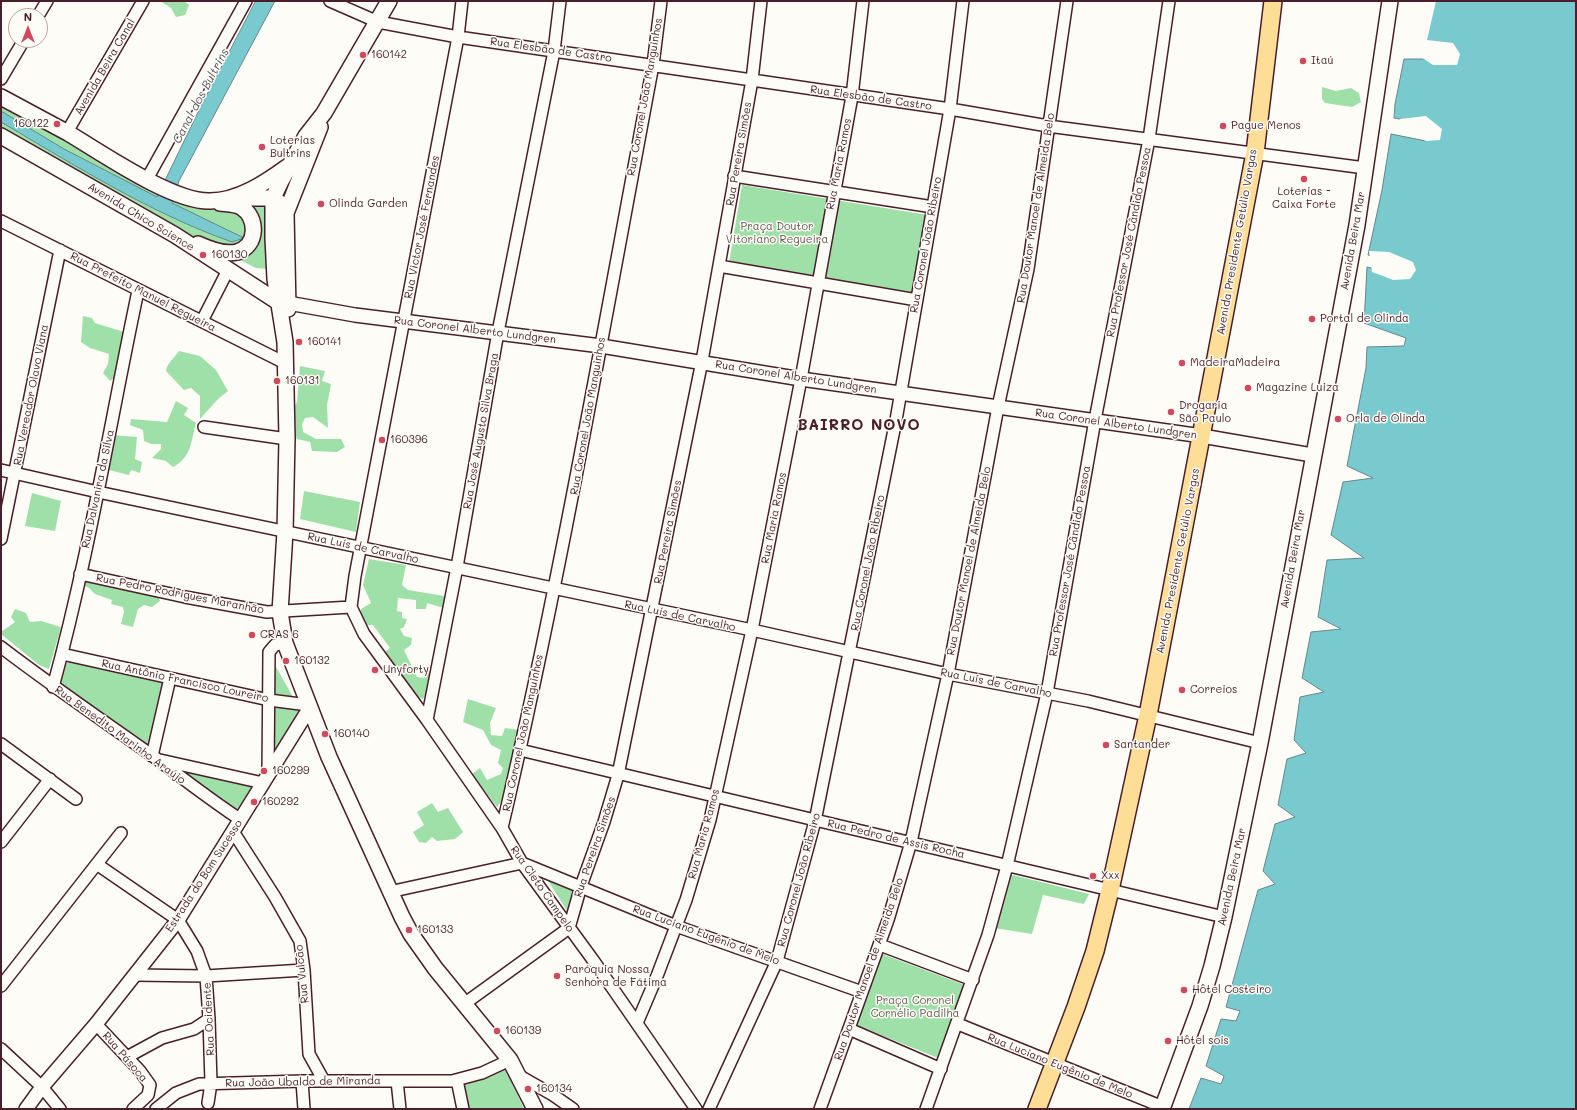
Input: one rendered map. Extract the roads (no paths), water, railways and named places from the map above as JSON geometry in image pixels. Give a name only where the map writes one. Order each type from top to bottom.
[{"type":"main road","points":[[283,302],[273,253],[273,198],[288,166],[306,136],[324,113],[389,1]]},
{"type":"main road","name":"Avenida Presidente Getúlio Vargas","points":[[1037,1109],[1087,975],[1110,890],[1148,715],[1202,436],[1254,154],[1273,1]]},
{"type":"main road","name":"Avenida Beira Mar","points":[[1163,1108],[1201,1003],[1224,917],[1260,743],[1312,455],[1357,225],[1390,1]]},
{"type":"main road","points":[[1,97],[67,132],[153,182],[176,192],[210,202],[237,206],[245,210],[251,218],[254,228],[252,238],[245,247],[237,252],[220,251],[175,235]]},
{"type":"main road","points":[[324,113],[286,213],[283,302],[287,439],[285,532],[280,612],[285,643],[308,707],[389,892],[411,934],[464,1004],[510,1060],[535,1109]]},
{"type":"main road","name":"Avenida Chico Science","points":[[1,136],[175,235],[228,270],[283,302]]},
{"type":"main road","points":[[234,198],[288,166]]},
{"type":"main road","points":[[210,202],[234,198],[273,198],[281,204],[286,213]]},
{"type":"street","name":"Avenida Beira Canal","points":[[67,132],[143,1]]},
{"type":"street","points":[[153,182],[246,1]]},
{"type":"street","name":"Rua Elesbão de Castro","points":[[330,1],[378,22],[458,37],[653,65],[1048,126],[1365,168]]},
{"type":"street","name":"Rua Victor José Fernandes","points":[[361,548],[458,37],[462,1]]},
{"type":"street","name":"Rua José Augusto Silva Braga","points":[[427,720],[457,567],[498,332],[554,51],[560,1]]},
{"type":"street","name":"Rua Coronel João Manguinhos","points":[[502,828],[520,750],[580,462],[653,65],[661,1]]},
{"type":"street","name":"Rua Pereira Simões","points":[[569,928],[581,886],[594,854],[618,775],[652,610],[702,362],[752,80],[760,1]]},
{"type":"street","name":"Rua Maria Ramos","points":[[637,1023],[676,926],[702,852],[752,630],[801,378],[852,96],[863,1]]},
{"type":"street","name":"Rua Coronel João Ribeiro","points":[[710,1109],[777,961],[815,820],[850,653],[934,207],[950,110],[963,1]]},
{"type":"street","name":"Rua Doutor Manoel de Almeida Belo","points":[[820,1109],[880,945],[897,894],[911,842],[948,674],[998,406],[1020,311],[1034,237],[1048,126],[1067,1]]},
{"type":"street","name":"Rua Professor José Cândido Pessoa","points":[[926,1109],[958,1024],[988,935],[1007,866],[1046,693],[1095,420],[1149,139],[1169,1]]},
{"type":"street","points":[[1,79],[19,48]]},
{"type":"street","points":[[734,176],[934,207]]},
{"type":"street","name":"Rua Prefeito Manuel Regueira","points":[[1,221],[138,291],[202,321],[285,363]]},
{"type":"street","name":"Rua Vereador Olavo Viana","points":[[1,539],[60,250]]},
{"type":"street","points":[[719,266],[916,300]]},
{"type":"street","points":[[202,321],[228,270]]},
{"type":"street","name":"Rua Dalvanira da Silva","points":[[53,687],[62,654],[98,492],[138,291]]},
{"type":"street","name":"Rua Coronel Alberto Lundgren","points":[[283,302],[405,321],[601,346],[900,393],[1202,436],[1312,455]]},
{"type":"street","points":[[204,427],[287,439]]},
{"type":"street","name":"Rua Luís de Carvalho","points":[[1,470],[285,532],[752,630],[948,674],[1148,715],[1260,743]]},
{"type":"street","points":[[280,612],[351,607],[351,596],[361,548]]},
{"type":"street","name":"Rua Pedro Rodrigues Maranhão","points":[[80,574],[185,597],[267,612],[280,612]]},
{"type":"street","name":"Rua Cleto Campelo","points":[[351,607],[364,634],[427,720],[502,828],[522,863],[637,1023],[696,1109]]},
{"type":"street","points":[[170,678],[155,758],[266,779],[269,652],[275,645],[285,643]]},
{"type":"street","name":"Rua Benedito Marinho Araújo","points":[[1,647],[53,687],[155,758],[199,792],[241,820]]},
{"type":"street","name":"Rua Antônio Francisco Loureiro","points":[[62,654],[269,700],[308,707]]},
{"type":"street","name":"Estrada do Bom Sucesso","points":[[26,1109],[42,1087],[96,1024],[178,920],[234,833],[308,707]]},
{"type":"street","points":[[1,744],[76,799]]},
{"type":"street","name":"Rua Pedro de Assis Rocha","points":[[520,750],[618,775],[715,796],[1224,917]]},
{"type":"street","points":[[1,842],[50,779]]},
{"type":"street","points":[[1,986],[98,865],[121,833]]},
{"type":"street","name":"Rua Vulcão","points":[[234,833],[296,932],[300,941],[304,970],[309,1054],[324,1081]]},
{"type":"street","points":[[389,892],[522,863]]},
{"type":"street","name":"Rua Luciano Eugênio de Melo","points":[[522,863],[676,926],[862,992]]},
{"type":"street","name":"Rua Ocidente","points":[[98,865],[178,920],[197,951],[206,976],[209,1019],[210,1083],[208,1103]]},
{"type":"street","points":[[464,1004],[569,928]]},
{"type":"street","points":[[880,945],[973,980]]},
{"type":"street","points":[[135,975],[206,976],[304,970]]},
{"type":"street","points":[[127,1057],[162,1038],[194,1029],[209,1019]]},
{"type":"street","name":"Rua Pásoca","points":[[96,1024],[147,1080],[150,1089],[148,1095],[133,1109]]},
{"type":"street","name":"Rua Luciano Eugênio de Melo","points":[[958,1024],[1163,1108]]},
{"type":"street","points":[[849,1029],[941,1069]]},
{"type":"street","points":[[1,1049],[42,1087],[60,1109]]},
{"type":"street","name":"Rua João Ubaldo de Miranda","points":[[156,1109],[170,1096],[183,1089],[210,1083],[457,1080],[482,1073],[510,1060]]},
{"type":"street","points":[[518,1075],[553,1095],[573,1109]]},
{"type":"street","points":[[457,1080],[463,1109]]},
{"type":"street","points":[[302,1081],[304,1109]]},
{"type":"street","points":[[397,1081],[400,1109]]},
{"type":"water","name":"Canal dos Bultrins","points":[[256,1],[275,1],[179,181],[172,203],[244,238],[232,242],[172,217],[85,172],[1,122],[1,111],[64,149],[157,197],[200,108]]},
{"type":"water","points":[[1428,1],[1576,1],[1576,1109],[1189,1109],[1201,1078],[1221,1084],[1224,1076],[1206,1066],[1221,1019],[1236,1021],[1240,1011],[1226,1007],[1258,890],[1275,884],[1263,871],[1275,824],[1295,817],[1278,805],[1287,759],[1306,753],[1294,740],[1300,697],[1324,692],[1302,678],[1311,632],[1341,629],[1318,617],[1327,560],[1364,558],[1331,535],[1343,482],[1373,478],[1347,466],[1366,368],[1367,347],[1404,346],[1406,338],[1364,323],[1367,267],[1402,274],[1402,263],[1368,255],[1382,190],[1391,134],[1426,141],[1427,124],[1394,118],[1395,104],[1404,59],[1451,59],[1426,40]]},
{"type":"place","name":"160142","points":[[363,55]]},
{"type":"place","name":"Itaú","points":[[1303,61]]},
{"type":"place","name":"160122","points":[[57,124]]},
{"type":"place","name":"Pague Menos","points":[[1223,126]]},
{"type":"place","name":"Loterias Bultrins","points":[[262,147]]},
{"type":"place","name":"Loterias - Caixa Forte","points":[[1304,179]]},
{"type":"place","name":"Olinda Garden","points":[[321,204]]},
{"type":"place","name":"160130","points":[[203,255]]},
{"type":"place","name":"Portal de Olinda","points":[[1312,319]]},
{"type":"place","name":"160141","points":[[299,342]]},
{"type":"place","name":"MadeiraMadeira","points":[[1182,363]]},
{"type":"place","name":"160131","points":[[277,381]]},
{"type":"place","name":"Magazine Luiza","points":[[1248,388]]},
{"type":"place","name":"Drogaria São Paulo","points":[[1171,412]]},
{"type":"place","name":"Orla de Olinda","points":[[1338,419]]},
{"type":"place","name":"160396","points":[[382,440]]},
{"type":"place","name":"CRAS 6","points":[[252,635]]},
{"type":"place","name":"160132","points":[[286,661]]},
{"type":"place","name":"Unyforty","points":[[375,670]]},
{"type":"place","name":"Correios","points":[[1182,690]]},
{"type":"place","name":"160140","points":[[325,734]]},
{"type":"place","name":"Santander","points":[[1106,745]]},
{"type":"place","name":"160299","points":[[264,771]]},
{"type":"place","name":"160292","points":[[254,802]]},
{"type":"place","name":"Xxx","points":[[1093,876]]},
{"type":"place","name":"160133","points":[[409,930]]},
{"type":"place","name":"Paróquia Nossa Senhora de Fátima","points":[[557,976]]},
{"type":"place","name":"Hôtel Costeiro","points":[[1184,990]]},
{"type":"place","name":"160139","points":[[497,1031]]},
{"type":"place","name":"Hôtel sois","points":[[1168,1041]]},
{"type":"place","name":"160134","points":[[528,1089]]},
{"type":"district","name":"BAIRRO NOVO","points":[[859,425]]},
{"type":"park label","name":"Praça Doutor Vitoriano Regueira","points":[[777,233]]},
{"type":"park label","name":"Praça Coronel Cornélio Padilha","points":[[915,1007]]}]
